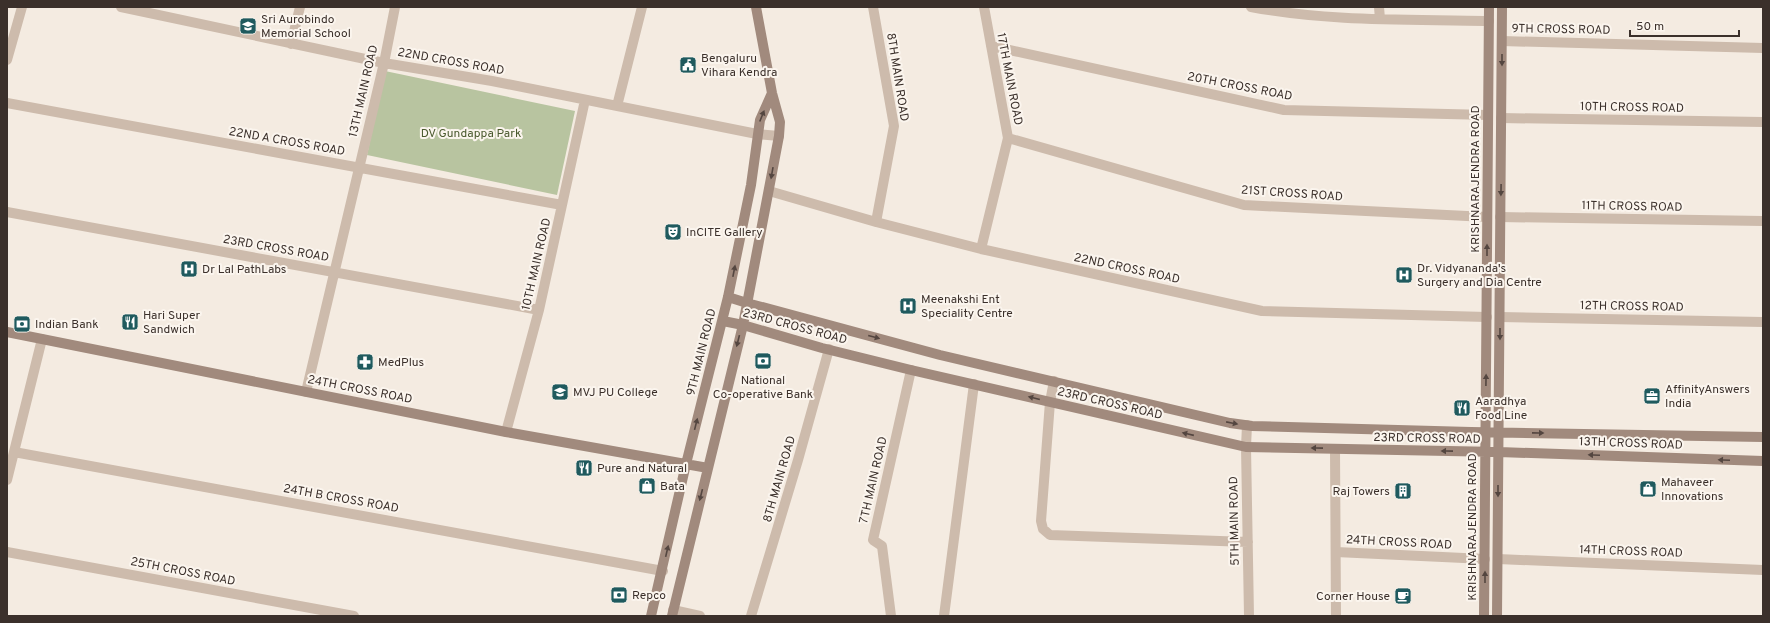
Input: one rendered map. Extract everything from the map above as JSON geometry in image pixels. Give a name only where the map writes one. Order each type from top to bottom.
[{"type":"main road","points":[[672,613],[747,303],[779,136],[780,122],[772,93],[756,7]]},
{"type":"main road","name":"KRISHNARAJENDRA ROAD","points":[[1484,616],[1489,7]]},
{"type":"main road","points":[[1497,616],[1502,7]]},
{"type":"main road","name":"9TH MAIN ROAD","points":[[651,616],[663,571],[686,464],[723,321],[751,186],[760,120],[772,93]]},
{"type":"main road","name":"23RD CROSS ROAD","points":[[728,297],[940,355],[1247,425],[1499,433]]},
{"type":"main road","name":"23RD CROSS ROAD","points":[[723,321],[829,350],[911,370],[1246,447],[1499,452]]},
{"type":"main road","name":"24TH CROSS ROAD","points":[[7,332],[506,432],[708,468]]},
{"type":"main road","name":"13TH CROSS ROAD","points":[[1499,433],[1763,437]]},
{"type":"main road","name":"13TH CROSS ROAD","points":[[1499,452],[1763,461]]},
{"type":"street","points":[[7,60],[22,7]]},
{"type":"street","name":"22ND CROSS ROAD","points":[[120,7],[384,63],[492,80],[758,134],[779,136]]},
{"type":"street","points":[[291,44],[300,7]]},
{"type":"street","name":"13TH MAIN ROAD","points":[[306,392],[335,272],[358,167],[384,63],[395,7]]},
{"type":"street","points":[[617,106],[642,7]]},
{"type":"street","name":"8TH MAIN ROAD","points":[[873,7],[894,126],[876,222]]},
{"type":"street","name":"17TH MAIN ROAD","points":[[981,249],[1008,138],[984,7]]},
{"type":"street","points":[[1251,7],[1307,15],[1380,19],[1489,21]]},
{"type":"street","points":[[1379,7],[1380,19]]},
{"type":"street","name":"9TH CROSS ROAD","points":[[1502,41],[1763,48]]},
{"type":"street","name":"20TH CROSS ROAD","points":[[991,46],[1284,110],[1488,115]]},
{"type":"street","name":"10TH MAIN ROAD","points":[[506,432],[540,310],[586,100]]},
{"type":"street","name":"22ND A CROSS ROAD","points":[[7,103],[562,205]]},
{"type":"street","name":"10TH CROSS ROAD","points":[[1501,118],[1763,122]]},
{"type":"street","name":"21ST CROSS ROAD","points":[[1008,138],[1244,205],[1487,217]]},
{"type":"street","name":"22ND CROSS ROAD","points":[[769,191],[876,222],[981,249],[1262,310],[1487,317]]},
{"type":"street","name":"23RD CROSS ROAD","points":[[7,212],[540,310]]},
{"type":"street","name":"11TH CROSS ROAD","points":[[1500,217],[1763,221]]},
{"type":"street","name":"12TH CROSS ROAD","points":[[1500,317],[1763,322]]},
{"type":"street","points":[[7,480],[42,339]]},
{"type":"street","name":"8TH MAIN ROAD","points":[[752,616],[829,350]]},
{"type":"street","name":"7TH MAIN ROAD","points":[[891,616],[882,546],[874,540],[911,370]]},
{"type":"street","points":[[1054,381],[1050,402],[1041,521],[1043,529],[1050,535],[1248,542]]},
{"type":"street","points":[[944,616],[974,384]]},
{"type":"street","name":"5TH MAIN ROAD","points":[[1247,425],[1246,447],[1249,616]]},
{"type":"street","points":[[1335,449],[1336,616]]},
{"type":"street","name":"24TH B CROSS ROAD","points":[[14,452],[663,571]]},
{"type":"street","name":"25TH CROSS ROAD","points":[[7,552],[354,616]]},
{"type":"street","name":"24TH CROSS ROAD","points":[[1336,552],[1485,559]]},
{"type":"street","name":"14TH CROSS ROAD","points":[[1498,559],[1763,570]]},
{"type":"street","points":[[672,613],[700,616]]},
{"type":"green space","name":"DV Gundappa Park","points":[[385,71],[575,111],[557,195],[367,155]]},
{"type":"place","name":"Sri Aurobindo Memorial School","points":[[248,26]]},
{"type":"place","name":"Bengaluru Vihara Kendra","points":[[688,65]]},
{"type":"place","name":"InCITE Gallery","points":[[673,232]]},
{"type":"place","name":"Dr Lal PathLabs","points":[[189,269]]},
{"type":"place","name":"Dr. Vidyananda's Surgery and Dia Centre","points":[[1404,275]]},
{"type":"place","name":"Meenakshi Ent Speciality Centre","points":[[908,306]]},
{"type":"place","name":"Hari Super Sandwich","points":[[130,322]]},
{"type":"place","name":"Indian Bank","points":[[22,324]]},
{"type":"place","name":"National Co-operative Bank","points":[[763,361]]},
{"type":"place","name":"MedPlus","points":[[365,362]]},
{"type":"place","name":"MVJ PU College","points":[[560,392]]},
{"type":"place","name":"AffinityAnswers India","points":[[1652,396]]},
{"type":"place","name":"Aaradhya Food Line","points":[[1462,408]]},
{"type":"place","name":"Pure and Natural","points":[[584,468]]},
{"type":"place","name":"Bata","points":[[647,486]]},
{"type":"place","name":"Mahaveer Innovations","points":[[1648,489]]},
{"type":"place","name":"Raj Towers","points":[[1403,491]]},
{"type":"place","name":"Repco","points":[[619,595]]},
{"type":"place","name":"Corner House","points":[[1403,596]]}]
